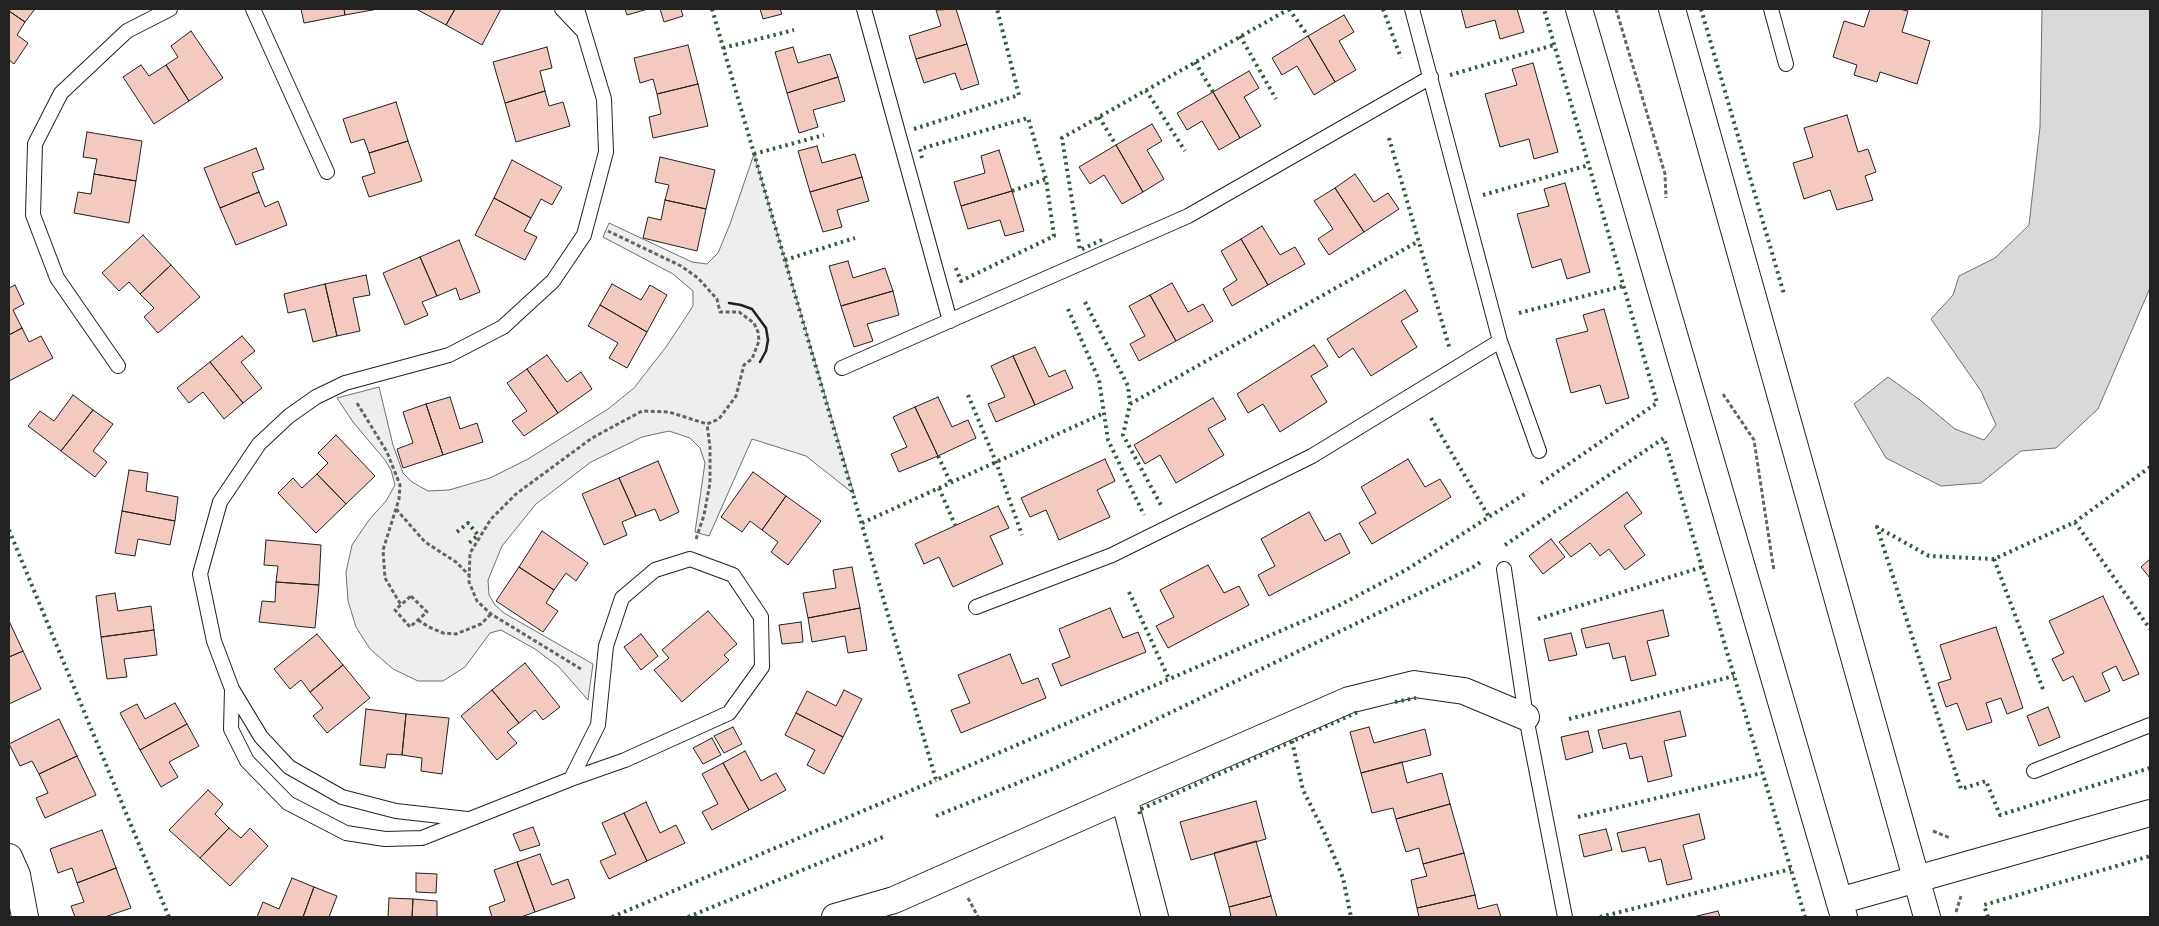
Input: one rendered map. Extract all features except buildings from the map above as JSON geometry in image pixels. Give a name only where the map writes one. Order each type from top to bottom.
[{"type":"street","points":[[1579,9],[1842,909],[1916,878],[2150,812]]},
{"type":"street","points":[[1672,9],[1927,917]]},
{"type":"street","points":[[835,917],[896,909],[1124,798],[1349,700],[1414,684],[1464,691],[1526,717]]},
{"type":"street","points":[[1124,798],[1155,917]]},
{"type":"street","points":[[9,857],[17,875],[25,917]]},
{"type":"lane","points":[[118,366],[57,278],[32,215],[36,144],[61,93],[127,31],[170,9]]},
{"type":"lane","points":[[253,9],[327,172]]},
{"type":"lane","points":[[562,9],[584,32]]},
{"type":"lane","points":[[467,819],[396,811],[342,797],[289,767],[261,737],[232,689],[214,641],[200,574],[220,502],[259,444],[289,416],[316,397],[345,383],[450,355],[502,326],[553,281],[584,235],[606,152],[604,98],[577,9]]},
{"type":"lane","points":[[864,9],[950,321]]},
{"type":"lane","points":[[1412,9],[1500,341],[1538,451]]},
{"type":"lane","points":[[1771,9],[1786,64]]},
{"type":"lane","points":[[842,368],[1188,216],[1431,76]]},
{"type":"lane","points":[[976,607],[1112,555],[1312,456],[1500,341]]},
{"type":"lane","points":[[232,689],[231,729],[248,761],[288,803],[346,833],[385,839],[422,838],[571,779],[625,760],[729,713],[762,667],[761,616],[733,575],[690,559],[655,570],[622,598],[606,646],[598,725],[571,779]]},
{"type":"lane","points":[[1504,569],[1526,717],[1565,917]]},
{"type":"lane","points":[[2034,770],[2150,725]]},
{"type":"path","points":[[587,220],[681,266],[698,278],[716,299],[720,312],[739,312],[754,322],[759,341],[757,351],[752,359],[744,365],[736,396],[719,419],[707,424],[669,412],[642,411],[592,438],[516,494],[491,518],[470,553],[470,587],[478,602],[491,614],[602,682]]},
{"type":"path","points":[[345,383],[387,452],[400,485],[399,499],[384,550],[385,578],[401,605]]},
{"type":"path","points":[[690,559],[704,515],[710,483],[710,447],[707,424]]},
{"type":"path","points":[[396,509],[425,542],[456,562],[469,575]]},
{"type":"path","points":[[411,596],[427,612],[418,620],[410,627],[395,610],[411,596]]},
{"type":"path","points":[[418,620],[443,633],[456,634],[480,624],[491,614]]},
{"type":"path","points":[[1956,917],[1956,910],[1962,893]]},
{"type":"shaded area","points":[[2042,9],[2150,9],[2150,288],[2098,409],[2056,448],[2021,451],[1981,483],[1941,486],[1886,458],[1854,404],[1888,377],[1955,429],[1984,440],[1996,425],[1981,391],[1931,319],[1953,295],[1959,276],[1995,258],[2029,225],[2040,127]]},
{"type":"shaded area","points":[[754,154],[854,494],[806,456],[752,439],[709,536],[695,532],[705,463],[700,448],[690,438],[669,431],[642,437],[591,462],[536,504],[502,546],[488,580],[489,595],[495,605],[504,613],[593,664],[588,700],[559,667],[535,649],[501,630],[490,633],[465,667],[443,681],[418,681],[393,669],[370,649],[356,627],[348,601],[346,572],[352,545],[369,520],[386,501],[395,485],[391,470],[385,460],[353,422],[337,398],[379,387],[393,445],[403,473],[412,482],[428,491],[449,490],[490,478],[528,459],[608,409],[634,388],[666,347],[693,306],[693,291],[673,274],[603,237],[609,223],[692,262],[707,264],[718,253]]},
{"type":"hedge","points":[[712,9],[936,780],[1338,606],[1406,570],[1528,492]]},
{"type":"hedge","points":[[914,129],[1019,95],[997,9]]},
{"type":"hedge","points":[[1289,9],[1308,36]]},
{"type":"hedge","points":[[1102,240],[1080,250],[1062,138],[1289,9]]},
{"type":"hedge","points":[[1383,9],[1401,58]]},
{"type":"hedge","points":[[1541,483],[1657,403],[1544,9]]},
{"type":"hedge","points":[[1701,9],[1784,294]]},
{"type":"hedge","points":[[723,48],[794,30]]},
{"type":"hedge","points":[[1240,36],[1276,99]]},
{"type":"hedge","points":[[1450,75],[1554,45]]},
{"type":"hedge","points":[[1195,62],[1213,92]]},
{"type":"hedge","points":[[1146,90],[1185,151]]},
{"type":"hedge","points":[[1099,117],[1116,145]]},
{"type":"hedge","points":[[922,158],[920,149],[1028,118],[1046,179],[1054,236],[961,281],[955,266]]},
{"type":"hedge","points":[[754,154],[824,135]]},
{"type":"hedge","points":[[1389,138],[1450,350]]},
{"type":"hedge","points":[[1483,195],[1589,165]]},
{"type":"hedge","points":[[1012,191],[1046,179]]},
{"type":"hedge","points":[[785,260],[855,238]]},
{"type":"hedge","points":[[1130,404],[1419,241]]},
{"type":"hedge","points":[[1519,313],[1623,286]]},
{"type":"hedge","points":[[1085,302],[1128,386],[1130,404],[1123,435],[1162,507]]},
{"type":"hedge","points":[[1068,309],[1099,380],[1108,440],[1144,515]]},
{"type":"hedge","points":[[968,395],[996,462],[1022,535]]},
{"type":"hedge","points":[[862,523],[1104,413]]},
{"type":"hedge","points":[[1431,418],[1489,517]]},
{"type":"hedge","points":[[1505,545],[1664,438],[1805,917]]},
{"type":"hedge","points":[[938,456],[951,483]]},
{"type":"hedge","points":[[2150,467],[2075,522],[1994,559],[1929,556],[1877,527],[1961,789],[1986,781],[2000,815],[2150,768]]},
{"type":"hedge","points":[[939,488],[955,525]]},
{"type":"hedge","points":[[2075,522],[2150,629]]},
{"type":"hedge","points":[[457,532],[468,523],[478,535],[468,544]]},
{"type":"hedge","points":[[9,530],[169,917]]},
{"type":"hedge","points":[[1994,559],[2044,692]]},
{"type":"hedge","points":[[936,816],[1057,767],[1472,568],[1482,561]]},
{"type":"hedge","points":[[1538,619],[1702,567]]},
{"type":"hedge","points":[[1129,592],[1169,679]]},
{"type":"hedge","points":[[1569,719],[1734,676]]},
{"type":"hedge","points":[[1395,702],[1416,698]]},
{"type":"hedge","points":[[1140,814],[1139,810],[1360,711]]},
{"type":"hedge","points":[[1292,741],[1303,790],[1324,832],[1343,878],[1351,917]]},
{"type":"hedge","points":[[1578,817],[1762,773]]},
{"type":"hedge","points":[[612,917],[936,780]]},
{"type":"hedge","points":[[688,917],[883,837]]},
{"type":"hedge","points":[[1988,917],[1984,905],[2150,856]]},
{"type":"hedge","points":[[1600,917],[1791,869]]},
{"type":"wall","points":[[729,303],[752,309],[766,328],[768,340],[766,351],[760,362]]}]
